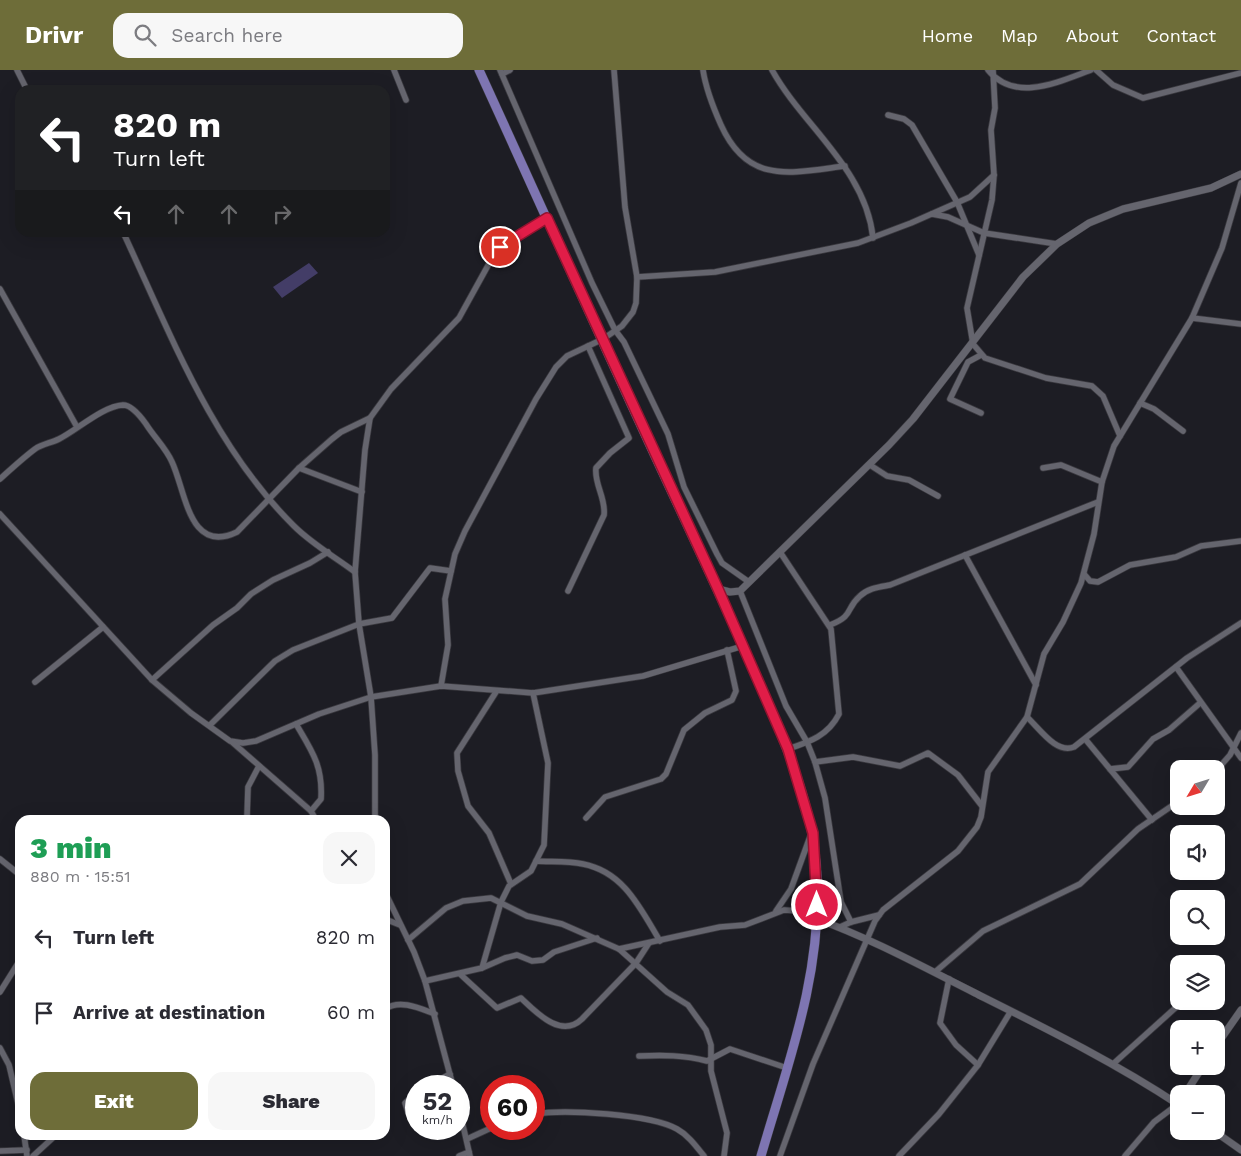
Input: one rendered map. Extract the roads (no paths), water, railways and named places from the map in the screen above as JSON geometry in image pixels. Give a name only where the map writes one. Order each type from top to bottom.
[{"type":"main road","points":[[480,70],[718,589],[788,749],[812,830],[817,877],[817,919],[810,986],[762,1156]]},
{"type":"street","points":[[17,70],[24,85]]},
{"type":"street","points":[[394,70],[406,100]]},
{"type":"street","points":[[510,70],[501,72],[592,283],[615,330],[624,342],[668,434],[684,487],[722,563],[749,582]]},
{"type":"street","points":[[610,70],[614,82]]},
{"type":"street","points":[[441,686],[448,645],[445,598],[460,542],[536,399],[562,360],[604,339],[622,326],[633,312],[636,303],[637,277],[624,207],[614,70]]},
{"type":"street","points":[[703,70],[710,101],[734,150],[743,159],[774,171],[797,172],[845,166]]},
{"type":"street","points":[[772,70],[845,166],[868,213],[874,238]]},
{"type":"street","points":[[988,70],[999,82],[1037,88],[1091,70]]},
{"type":"street","points":[[993,70],[995,108],[991,130],[994,175],[980,257],[967,308],[973,344],[981,355],[1046,378],[1084,383],[1092,386],[1104,396],[1120,436]]},
{"type":"street","points":[[1096,70],[1113,85],[1143,98],[1241,73]]},
{"type":"street","points":[[888,115],[904,119],[912,125],[958,202],[980,257]]},
{"type":"street","points":[[718,589],[730,592],[740,591],[870,465],[913,419],[973,344],[1023,277],[1057,244],[1089,223],[1123,209],[1211,188],[1241,174]]},
{"type":"street","points":[[637,277],[716,272],[874,238],[970,197],[994,175]]},
{"type":"street","points":[[780,1156],[817,1056],[879,915],[909,888],[963,846],[979,821],[988,772],[1027,717],[1044,654],[1063,622],[1084,574],[1094,534],[1102,482],[1120,436],[1192,318],[1222,248],[1241,183]]},
{"type":"street","points":[[932,214],[948,218],[969,229],[984,233],[1057,244]]},
{"type":"street","points":[[0,479],[37,448],[61,438],[77,427],[116,407],[124,405],[130,407],[142,419],[169,455],[196,525],[205,535],[214,538],[225,537],[237,532],[299,468],[341,432],[370,418],[391,389],[459,318],[469,303],[496,251],[547,218]]},
{"type":"street","points":[[125,237],[204,406],[235,454],[270,499],[295,527],[355,572]]},
{"type":"street","points":[[0,289],[77,427]]},
{"type":"street","points":[[1192,318],[1241,324]]},
{"type":"street","points":[[568,592],[604,515],[605,506],[596,478],[596,468],[610,453],[629,438],[588,346]]},
{"type":"street","points":[[981,355],[968,362],[950,399],[981,414]]},
{"type":"street","points":[[1140,403],[1154,409],[1183,431]]},
{"type":"street","points":[[370,418],[355,572],[359,624],[371,697],[375,755],[375,815]]},
{"type":"street","points":[[870,465],[887,476],[909,480],[938,496]]},
{"type":"street","points":[[1043,468],[1061,465],[1102,482]]},
{"type":"street","points":[[299,468],[362,492]]},
{"type":"street","points":[[830,625],[847,616],[859,596],[866,592],[890,586],[1098,502]]},
{"type":"street","points":[[0,514],[152,680],[171,698],[230,741],[312,811],[314,815]]},
{"type":"street","points":[[1084,574],[1090,581],[1098,582],[1130,565],[1176,557],[1201,546],[1241,541]]},
{"type":"street","points":[[152,680],[213,624],[237,608],[251,594],[273,580],[310,563],[328,552]]},
{"type":"street","points":[[780,552],[820,614],[830,625],[839,714],[828,730],[807,742],[788,749]]},
{"type":"street","points":[[965,555],[1036,686]]},
{"type":"street","points":[[210,726],[284,655],[359,624],[388,620],[394,616],[430,568],[451,571]]},
{"type":"street","points":[[740,591],[775,674],[786,706],[807,742],[815,762],[825,798],[841,902],[851,922]]},
{"type":"street","points":[[1027,717],[1058,748],[1068,749],[1086,740],[1176,667],[1241,624]]},
{"type":"street","points":[[35,682],[103,627]]},
{"type":"street","points":[[230,741],[243,743],[256,741],[296,724],[371,697],[441,686],[496,692],[533,693],[643,676],[702,660],[743,646]]},
{"type":"street","points":[[586,818],[605,797],[661,779],[666,774],[684,730],[705,714],[732,700],[736,691],[727,650]]},
{"type":"street","points":[[1176,667],[1241,758]]},
{"type":"street","points":[[496,692],[457,753],[456,763],[468,806],[489,834],[511,884]]},
{"type":"street","points":[[482,968],[501,902],[511,884],[528,874],[544,845],[548,763],[533,693]]},
{"type":"street","points":[[1110,769],[1123,770],[1128,767],[1153,739],[1169,730],[1200,703]]},
{"type":"street","points":[[296,724],[320,769],[321,799],[312,811]]},
{"type":"street","points":[[1225,760],[1234,748],[1241,733]]},
{"type":"street","points":[[1086,740],[1152,820]]},
{"type":"street","points":[[815,762],[864,758],[900,766],[928,753],[958,775],[982,806]]},
{"type":"street","points":[[247,815],[248,787],[259,766]]},
{"type":"street","points":[[935,972],[983,931],[1080,884],[1096,871],[1119,845],[1170,807]]},
{"type":"street","points":[[776,911],[791,889],[812,830]]},
{"type":"street","points":[[0,859],[15,871]]},
{"type":"street","points":[[536,862],[583,864],[618,879],[627,888],[660,940]]},
{"type":"street","points":[[408,940],[446,908],[463,901],[491,898],[527,916],[562,924],[598,938],[619,949],[695,1013],[710,1038],[711,1060],[727,1134],[724,1156]]},
{"type":"street","points":[[390,907],[408,940],[425,981],[450,1074]]},
{"type":"street","points":[[619,949],[720,927],[754,922],[776,911],[792,910],[868,940],[935,972],[1113,1064],[1170,1099]]},
{"type":"street","points":[[840,928],[851,922],[879,915]]},
{"type":"street","points":[[390,921],[400,925]]},
{"type":"street","points":[[425,981],[482,968],[517,955],[532,960],[543,960],[560,950],[598,938]]},
{"type":"street","points":[[460,974],[497,1008],[521,998],[546,1020],[566,1026],[576,1024],[636,963],[649,943]]},
{"type":"street","points":[[0,990],[15,968]]},
{"type":"street","points":[[948,980],[940,1023],[956,1045],[978,1065]]},
{"type":"street","points":[[390,1006],[410,1006],[435,1014]]},
{"type":"street","points":[[1113,1064],[1173,1010]]},
{"type":"street","points":[[1225,1033],[1241,1010]]},
{"type":"street","points":[[899,1156],[939,1114],[978,1065],[1010,1011]]},
{"type":"street","points":[[639,1056],[671,1054],[696,1057],[707,1062],[730,1048],[787,1068]]},
{"type":"street","points":[[0,1049],[9,1065],[15,1091]]},
{"type":"street","points":[[1125,1156],[1154,1122],[1170,1110]]},
{"type":"street","points":[[545,1113],[570,1111],[663,1123],[686,1135],[704,1156]]},
{"type":"street","points":[[1225,1139],[1241,1150]]},
{"type":"street","points":[[0,1151],[27,1153],[25,1140]]},
{"type":"street","points":[[33,1156],[51,1140]]},
{"type":"street","points":[[459,1156],[470,1154],[467,1140]]}]
